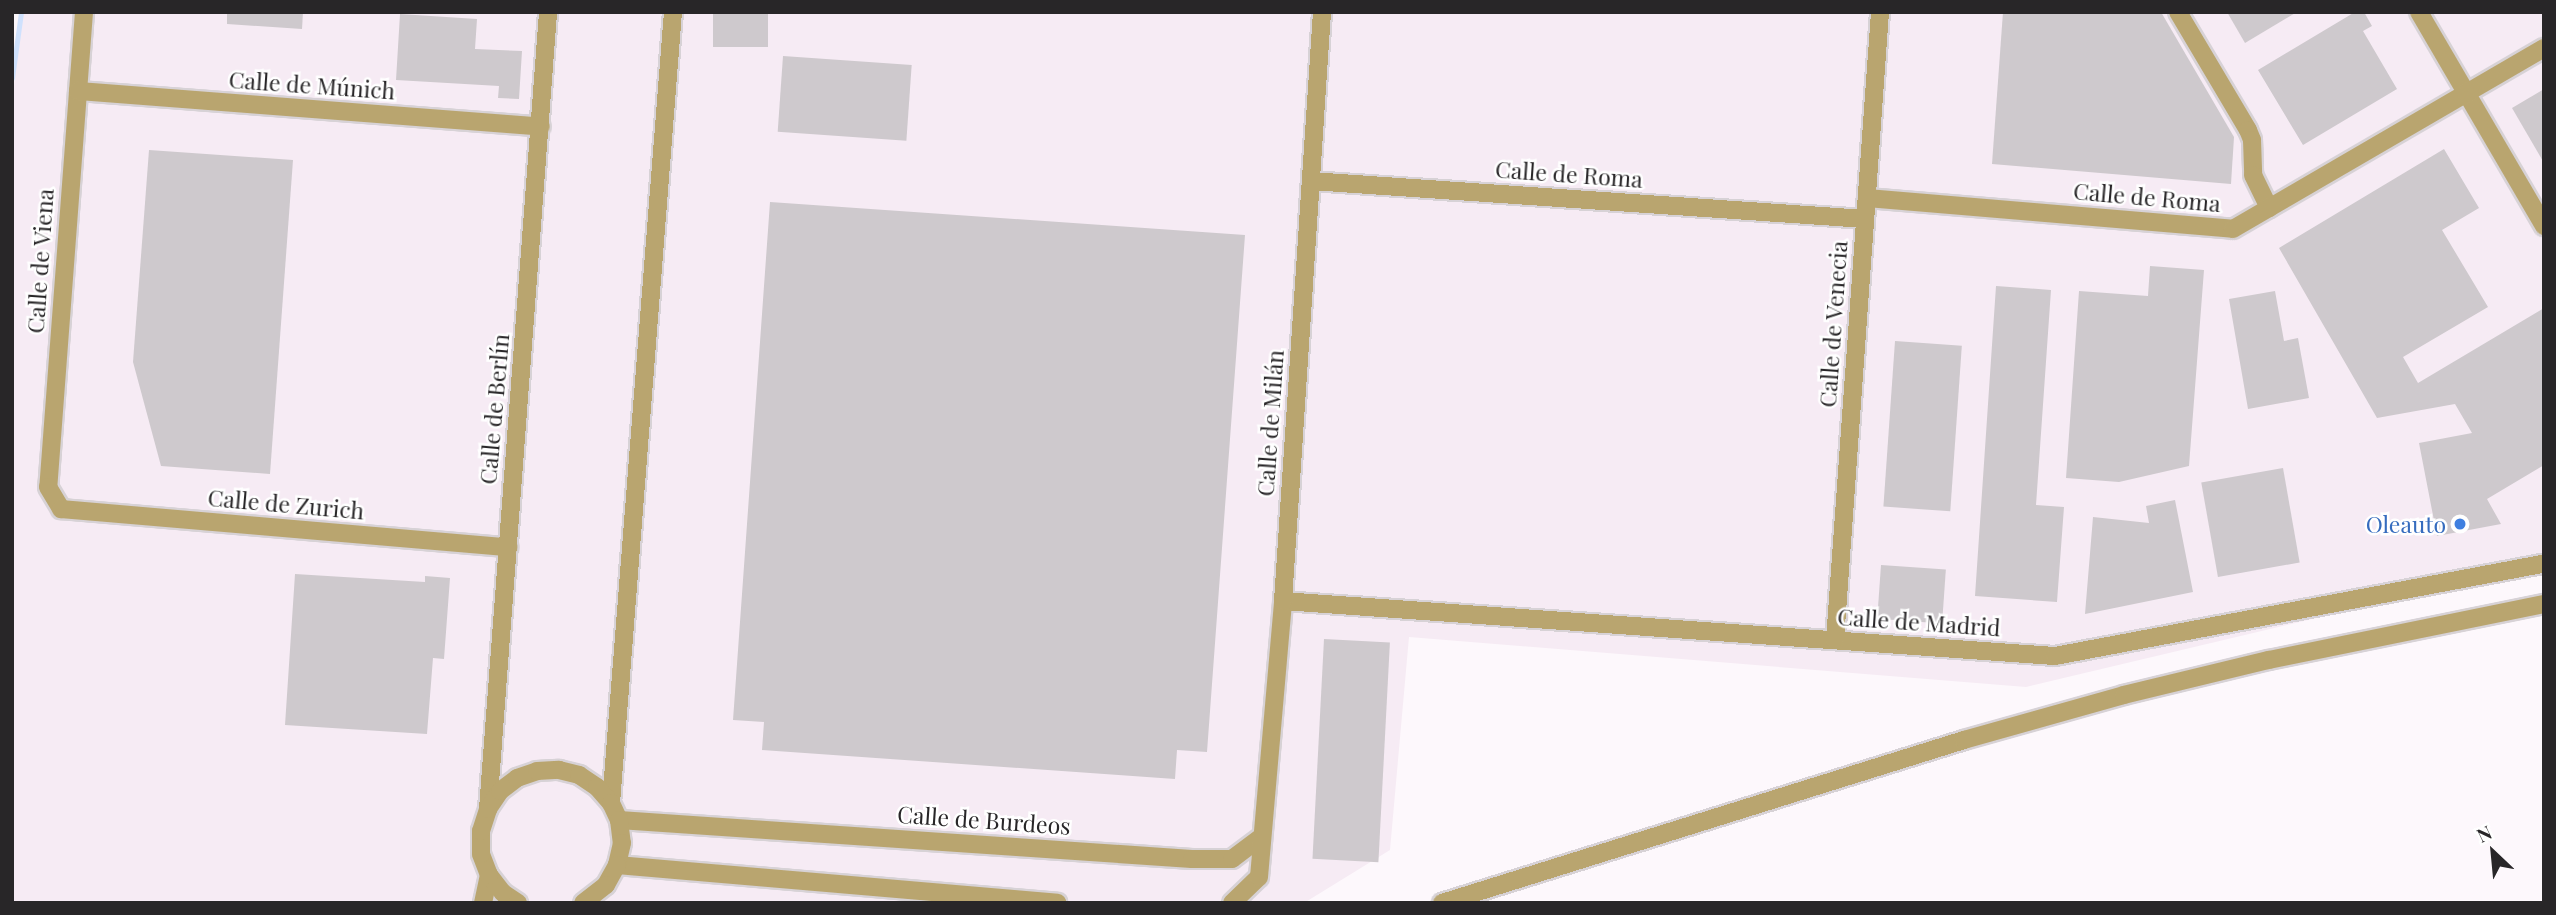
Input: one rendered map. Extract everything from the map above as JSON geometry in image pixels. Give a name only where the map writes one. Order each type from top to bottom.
[{"type":"street","name":"Calle de Viena","points":[[61,509],[47,487],[84,12]]},
{"type":"street","name":"Calle de Berlín","points":[[489,875],[481,854],[481,831],[488,809],[548,12]]},
{"type":"street","points":[[611,803],[673,12]]},
{"type":"street","name":"Calle de Milán","points":[[1261,837],[1283,601],[1322,12]]},
{"type":"street","name":"Calle de Venecia","points":[[1835,640],[1880,12]]},
{"type":"street","points":[[2178,12],[2248,130],[2252,140],[2253,176],[2269,208]]},
{"type":"street","points":[[2419,12],[2544,226]]},
{"type":"street","name":"Calle de Roma","points":[[1867,198],[2233,229],[2544,48]]},
{"type":"street","name":"Calle de Múnich","points":[[78,91],[541,127]]},
{"type":"street","name":"Calle de Roma","points":[[1311,181],[1866,219]]},
{"type":"street","name":"Calle de Zurich","points":[[61,509],[508,547]]},
{"type":"street","name":"Calle de Madrid","points":[[1283,601],[2055,656],[2544,564]]},
{"type":"street","points":[[1442,903],[1911,756],[2124,695],[2269,660],[2544,604]]},
{"type":"street","points":[[488,809],[500,792],[517,778],[537,771],[559,770],[579,775],[597,787],[611,803],[619,820],[622,843],[617,865],[606,885],[583,903]]},
{"type":"street","name":"Calle de Burdeos","points":[[619,820],[1192,859],[1232,859],[1261,837]]},
{"type":"street","points":[[1232,903],[1259,877],[1261,837]]},
{"type":"street","points":[[617,865],[1057,903]]},
{"type":"street","points":[[483,903],[489,875]]},
{"type":"street","points":[[489,875],[503,893],[518,903]]},
{"type":"shaded area","points":[[21,12],[2544,12],[2544,564],[2026,687],[1409,637],[1390,850],[1304,903],[12,903],[12,106]]},
{"type":"building","points":[[227,12],[303,12],[302,29],[227,24]]},
{"type":"building","points":[[713,12],[768,12],[768,47],[713,47]]},
{"type":"building","points":[[2003,12],[2161,12],[2234,137],[2231,184],[1992,164]]},
{"type":"building","points":[[2227,12],[2297,12],[2245,43]]},
{"type":"building","points":[[2355,12],[2364,12],[2372,26],[2363,31],[2397,89],[2303,145],[2258,70]]},
{"type":"building","points":[[400,14],[477,19],[475,49],[522,51],[519,99],[498,98],[499,86],[396,80]]},
{"type":"building","points":[[783,56],[912,65],[906,141],[778,132]]},
{"type":"building","points":[[2544,89],[2544,163],[2512,108]]},
{"type":"building","points":[[2444,149],[2479,208],[2442,230],[2488,307],[2403,357],[2418,383],[2544,308],[2544,465],[2487,499],[2501,524],[2437,536],[2419,443],[2472,433],[2455,404],[2377,418],[2279,248]]},
{"type":"building","points":[[149,150],[293,160],[270,474],[161,466],[133,362]]},
{"type":"building","points":[[770,202],[1245,235],[1207,752],[1177,750],[1175,779],[762,750],[764,722],[733,720]]},
{"type":"building","points":[[2150,266],[2204,270],[2189,466],[2119,482],[2066,478],[2079,291],[2148,296]]},
{"type":"building","points":[[1996,286],[2051,290],[2036,505],[2064,507],[2057,602],[1975,596]]},
{"type":"building","points":[[2275,291],[2284,341],[2298,338],[2309,398],[2248,409],[2229,299]]},
{"type":"building","points":[[1895,341],[1962,346],[1950,511],[1883,507]]},
{"type":"building","points":[[2283,468],[2300,563],[2218,577],[2201,482]]},
{"type":"building","points":[[2175,500],[2193,592],[2085,614],[2093,517],[2149,523],[2146,506]]},
{"type":"building","points":[[1881,565],[1946,570],[1942,623],[1877,619]]},
{"type":"building","points":[[295,574],[425,582],[425,576],[450,578],[444,659],[433,658],[427,734],[285,725]]},
{"type":"building","points":[[1324,639],[1390,642],[1378,862],[1312,859]]},
{"type":"waterway","points":[[12,78],[21,12]]},
{"type":"place","name":"Oleauto","points":[[2460,524]]}]
